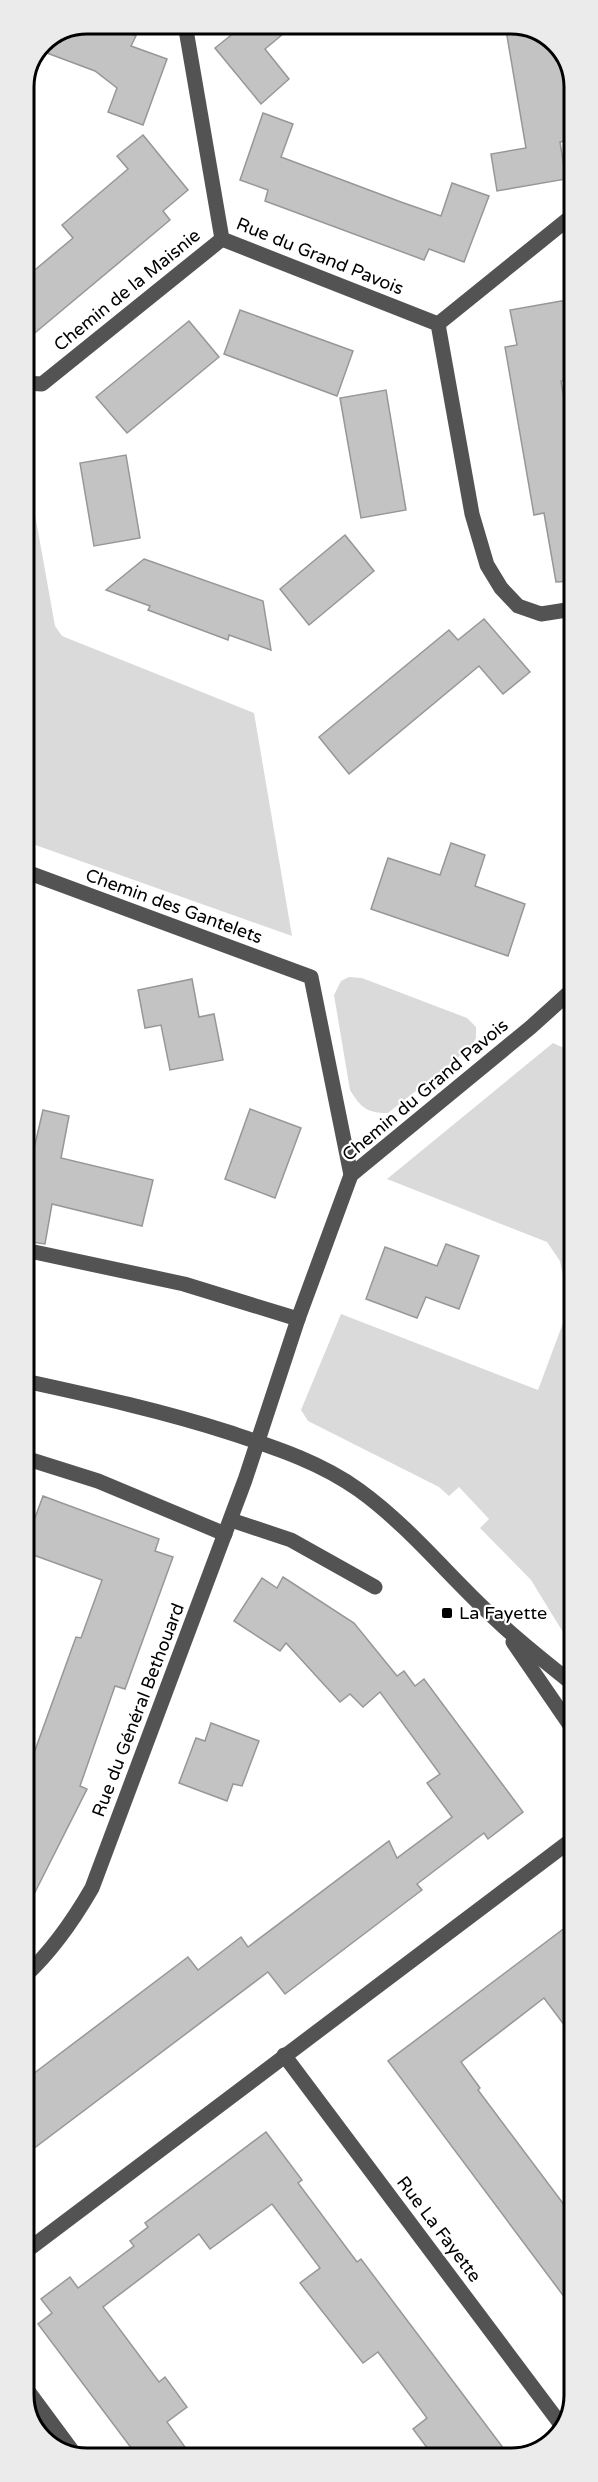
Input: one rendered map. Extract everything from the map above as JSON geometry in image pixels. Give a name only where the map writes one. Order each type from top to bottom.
[{"type":"street","name":"Rue du Grand Pavois","points":[[187,34],[222,239],[438,324]]},
{"type":"street","points":[[564,222],[438,324],[472,514],[487,565],[501,588],[518,606],[542,614],[564,610]]},
{"type":"street","name":"Chemin de la Maisnie","points":[[34,384],[42,384],[222,239]]},
{"type":"street","name":"Chemin des Gantelets","points":[[34,875],[311,977],[351,1175]]},
{"type":"street","name":"Chemin du Grand Pavois","points":[[259,1442],[298,1319],[351,1175],[487,1064],[564,997]]},
{"type":"street","points":[[34,1252],[184,1284],[298,1319]]},
{"type":"street","points":[[34,1383],[108,1398],[185,1418],[314,1463],[359,1491],[399,1523],[503,1627],[564,1677]]},
{"type":"street","name":"Rue du Général Bethouard","points":[[34,1968],[44,1959],[70,1925],[92,1888],[259,1442]]},
{"type":"street","points":[[34,1461],[228,1527],[291,1540],[375,1587]]},
{"type":"street","points":[[503,1627],[564,1716]]},
{"type":"street","points":[[34,2245],[564,1845]]},
{"type":"street","name":"Rue La Fayette","points":[[284,2055],[557,2419]]},
{"type":"street","points":[[35,2401],[66,2443]]},
{"type":"shaded area","points":[[34,509],[55,626],[62,636],[254,713],[292,936],[34,845]]},
{"type":"shaded area","points":[[349,977],[362,978],[467,1018],[476,1027],[476,1038],[470,1048],[388,1113],[365,1108],[350,1090],[334,995],[341,981]]},
{"type":"shaded area","points":[[553,1043],[564,1048],[564,1281],[560,1261],[547,1242],[387,1179]]},
{"type":"shaded area","points":[[341,1314],[538,1390],[564,1320],[564,1634],[531,1580],[480,1528],[489,1519],[459,1487],[449,1496],[439,1487],[308,1421],[301,1410]]},
{"type":"building","points":[[131,34],[136,36],[131,46],[167,59],[143,125],[108,112],[117,88],[95,71],[47,53],[58,43],[77,36]]},
{"type":"building","points":[[232,34],[282,34],[265,49],[289,79],[261,104],[215,48]]},
{"type":"building","points":[[507,35],[524,36],[537,42],[550,53],[561,70],[564,87],[564,141],[560,142],[564,179],[497,191],[491,154],[526,148]]},
{"type":"building","points":[[263,113],[293,124],[281,157],[401,202],[441,216],[452,183],[489,196],[464,262],[429,249],[424,260],[265,201],[268,190],[240,180]]},
{"type":"building","points":[[143,135],[188,190],[163,211],[170,220],[34,334],[34,271],[73,238],[62,225],[128,169],[117,156]]},
{"type":"building","points":[[564,301],[564,380],[561,381],[564,400],[564,582],[556,582],[544,513],[534,515],[505,347],[517,345],[510,310]]},
{"type":"building","points":[[240,310],[353,351],[337,396],[224,354]]},
{"type":"building","points":[[189,321],[219,357],[127,433],[96,397]]},
{"type":"building","points":[[386,390],[406,510],[361,518],[340,398]]},
{"type":"building","points":[[126,455],[140,538],[94,546],[80,463]]},
{"type":"building","points":[[345,535],[374,571],[309,625],[280,589]]},
{"type":"building","points":[[144,559],[263,601],[271,650],[229,635],[228,640],[148,610],[150,606],[106,590]]},
{"type":"building","points":[[484,619],[530,672],[503,694],[479,666],[349,774],[319,737],[449,630],[458,640]]},
{"type":"building","points":[[451,843],[485,855],[475,886],[525,904],[508,956],[371,909],[388,858],[440,875]]},
{"type":"building","points":[[192,979],[199,1017],[214,1014],[223,1060],[170,1070],[161,1025],[145,1028],[138,990]]},
{"type":"building","points":[[250,1109],[301,1128],[275,1198],[225,1179]]},
{"type":"building","points":[[43,1110],[69,1116],[61,1158],[153,1180],[142,1226],[52,1204],[45,1244],[34,1242],[34,1148]]},
{"type":"building","points":[[446,1244],[479,1256],[459,1309],[426,1297],[417,1318],[366,1299],[385,1247],[437,1266]]},
{"type":"building","points":[[43,1496],[159,1539],[155,1551],[173,1557],[125,1689],[115,1686],[80,1786],[87,1789],[34,1894],[34,1753],[76,1637],[81,1638],[102,1580],[34,1555],[34,1520]]},
{"type":"building","points":[[283,1577],[354,1623],[397,1676],[404,1671],[415,1686],[424,1679],[523,1812],[488,1839],[484,1833],[417,1884],[422,1890],[285,1994],[268,1972],[34,2148],[34,2073],[188,1957],[198,1970],[241,1937],[248,1947],[389,1841],[397,1858],[452,1817],[427,1783],[440,1774],[380,1692],[363,1707],[350,1694],[340,1702],[286,1643],[280,1651],[234,1621],[262,1578],[277,1588]]},
{"type":"building","points":[[211,1723],[259,1741],[242,1786],[233,1784],[227,1801],[179,1783],[196,1738],[205,1741]]},
{"type":"building","points":[[564,1929],[564,2025],[544,1998],[461,2062],[480,2088],[478,2090],[564,2205],[564,2297],[388,2061]]},
{"type":"building","points":[[266,2132],[302,2180],[298,2183],[357,2262],[361,2259],[503,2448],[427,2448],[413,2429],[427,2418],[378,2352],[363,2363],[300,2283],[320,2268],[272,2204],[210,2249],[199,2234],[103,2307],[159,2382],[165,2377],[187,2407],[167,2422],[185,2447],[131,2447],[38,2324],[52,2313],[41,2299],[70,2277],[78,2288],[134,2246],[130,2241],[148,2227],[145,2223]]},
{"type":"place","name":"La Fayette","points":[[447,1613]]}]
